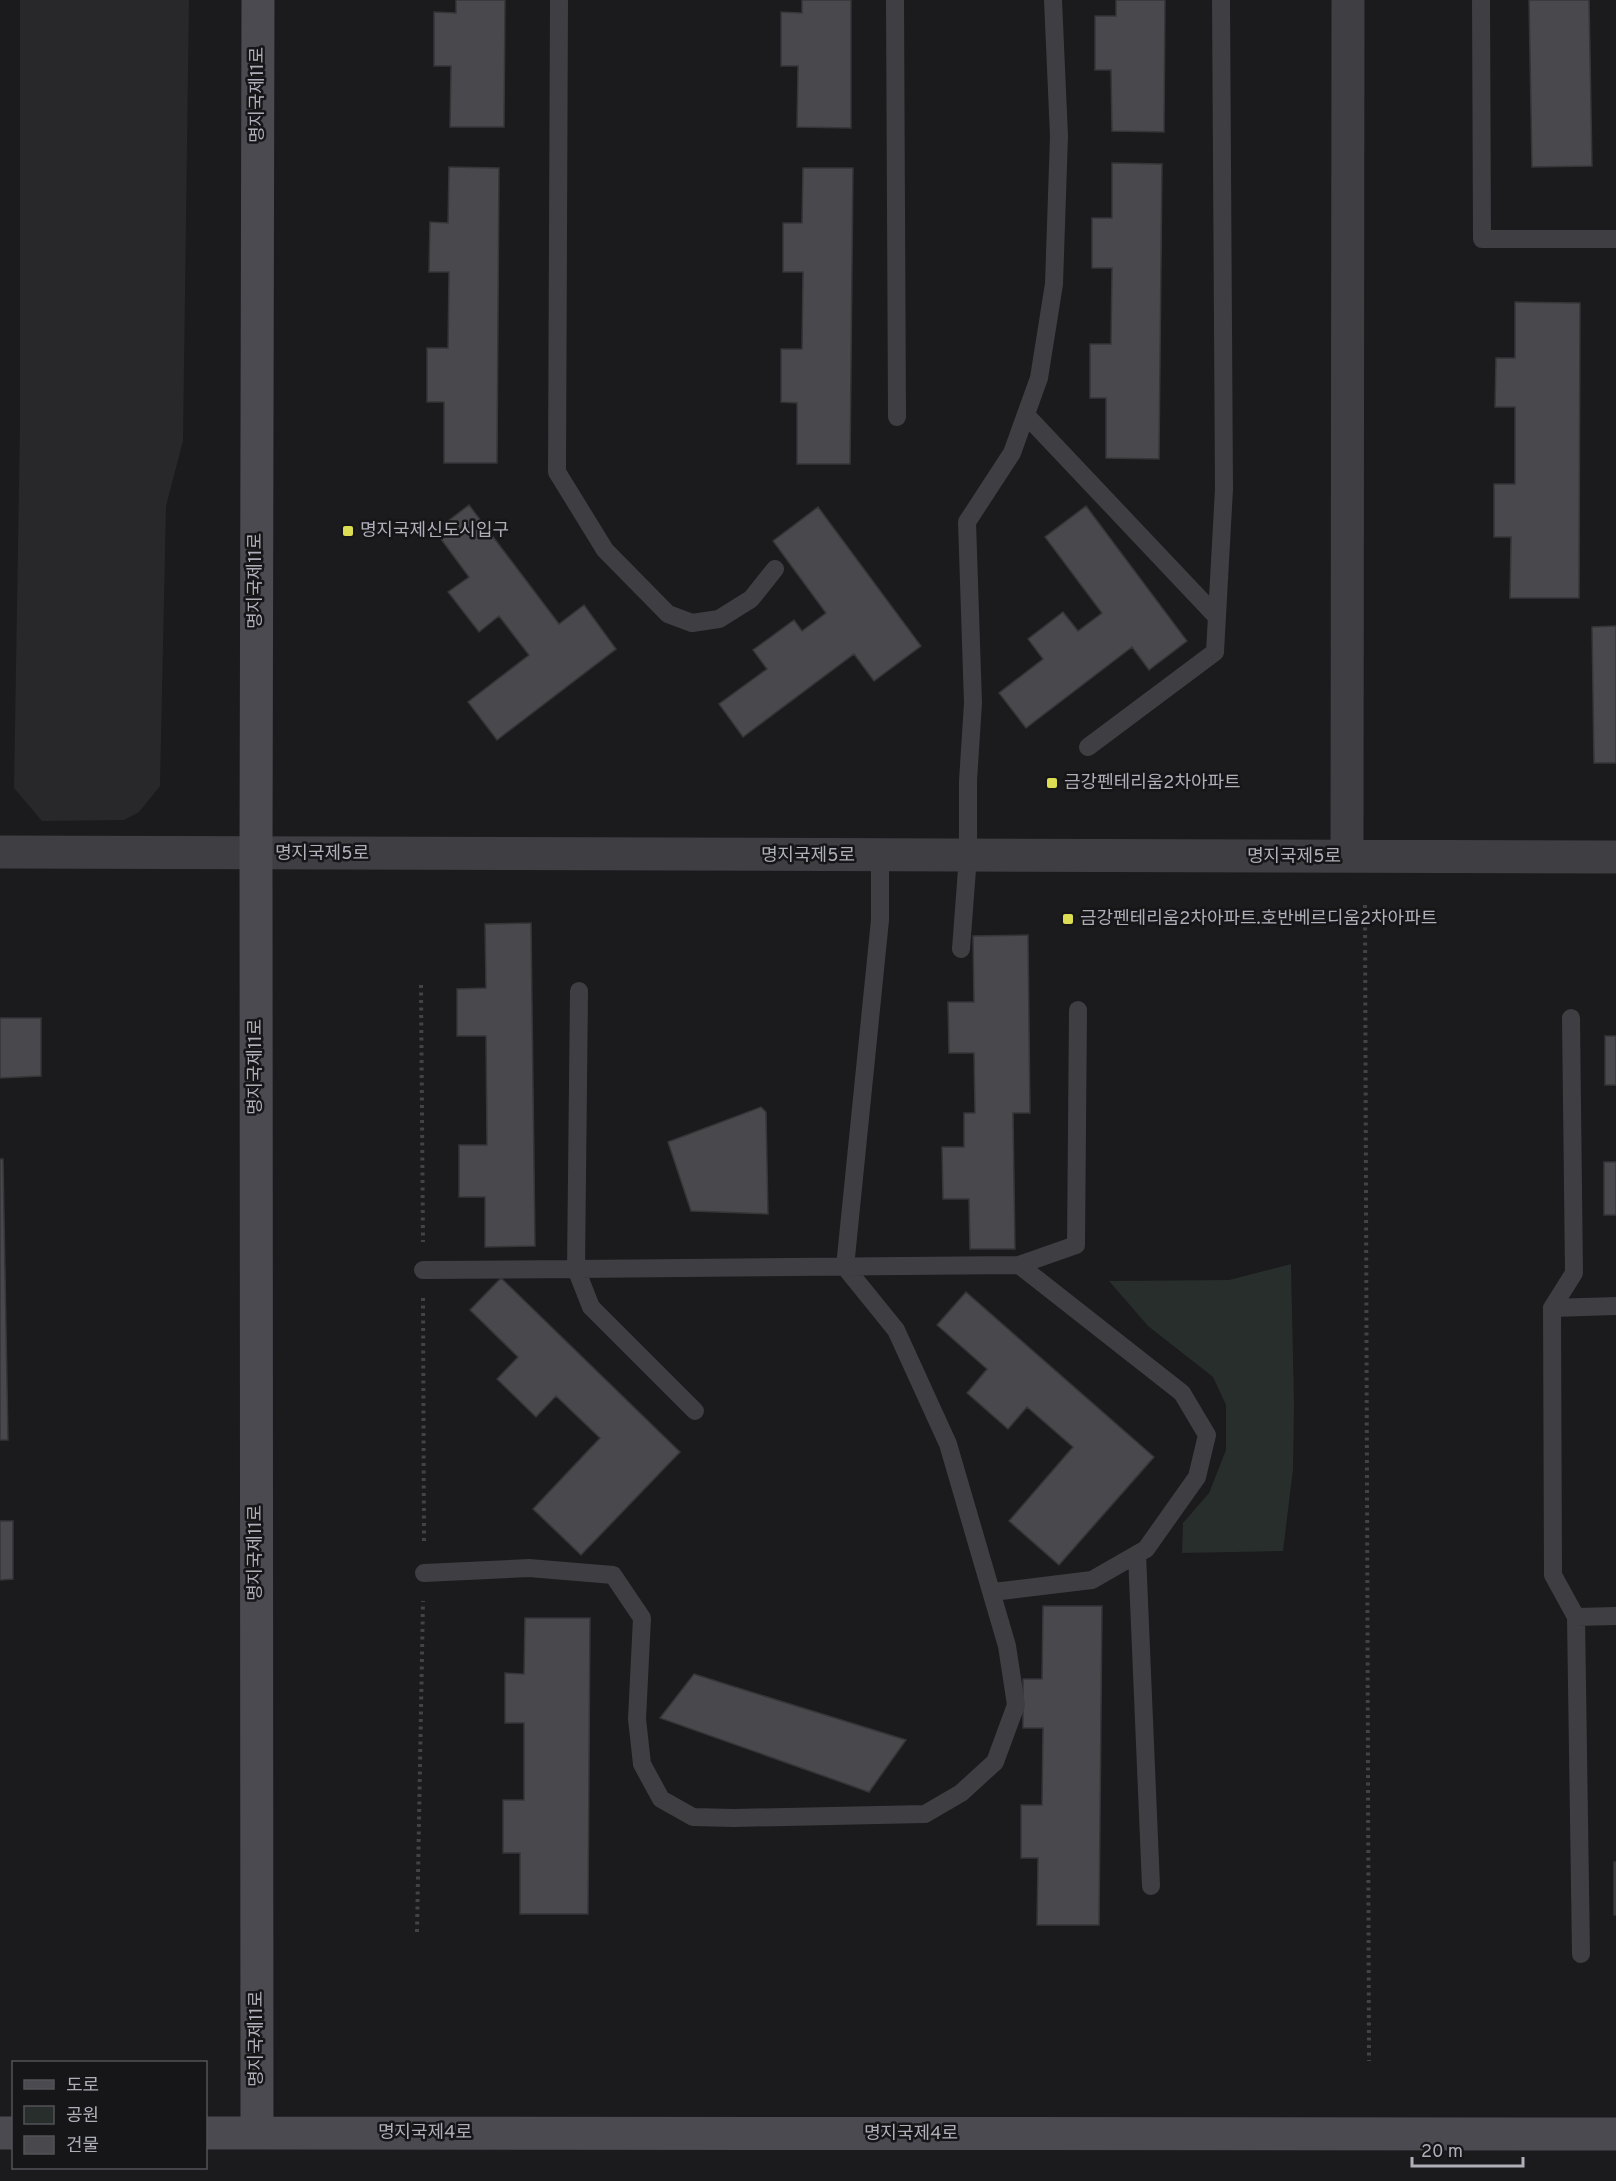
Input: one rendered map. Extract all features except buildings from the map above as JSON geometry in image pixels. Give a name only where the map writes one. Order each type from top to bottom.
[{"type":"main road","name":"명지국제11로","points":[[257,2133],[258,0]]},
{"type":"main road","name":"명지국제4로","points":[[207,2133],[1616,2134]]},
{"type":"street","points":[[1347,856],[1348,0]]},
{"type":"street","name":"명지국제5로","points":[[0,852],[1616,857]]},
{"type":"lane","points":[[559,0],[557,472],[605,550],[668,614],[692,623],[719,619],[751,598],[775,569]]},
{"type":"lane","points":[[895,0],[897,417]]},
{"type":"lane","points":[[962,949],[968,856],[968,781],[973,703],[968,522],[1012,453],[1039,378],[1054,284],[1059,136],[1053,0]]},
{"type":"lane","points":[[1088,747],[1215,652],[1224,489],[1221,0]]},
{"type":"lane","points":[[1481,0],[1482,239],[1616,239]]},
{"type":"lane","points":[[1026,415],[1217,617]]},
{"type":"lane","points":[[424,1573],[529,1568],[613,1575],[642,1618],[637,1719],[642,1764],[661,1799],[693,1817],[925,1814],[961,1794],[995,1762],[1016,1705],[1007,1646],[948,1444],[896,1330],[844,1267],[880,920],[880,856]]},
{"type":"lane","points":[[579,991],[576,1269],[591,1307],[695,1411]]},
{"type":"lane","points":[[423,1270],[1019,1265],[1076,1245],[1078,1010]]},
{"type":"lane","points":[[1571,1018],[1574,1273],[1552,1308],[1553,1575],[1576,1617],[1581,1954]]},
{"type":"lane","points":[[993,1593],[1092,1580],[1146,1549],[1197,1477],[1207,1435],[1182,1393],[1019,1265]]},
{"type":"lane","points":[[1552,1308],[1616,1306]]},
{"type":"lane","points":[[1137,1554],[1151,1886]]},
{"type":"lane","points":[[1576,1617],[1616,1616]]},
{"type":"path","points":[[1365,905],[1369,2061]]},
{"type":"path","points":[[421,985],[423,1270]]},
{"type":"shaded area","points":[[20,0],[189,0],[183,441],[166,506],[160,786],[139,812],[124,820],[42,821],[14,788],[20,423]]},
{"type":"green space","points":[[1291,1264],[1293,1470],[1283,1551],[1182,1553],[1183,1523],[1209,1493],[1226,1450],[1226,1405],[1213,1377],[1148,1326],[1109,1281],[1229,1280]]},
{"type":"place","name":"명지국제신도시입구","points":[[348,531]]},
{"type":"place","name":"금강펜테리움2차아파트","points":[[1052,783]]},
{"type":"place","name":"금강펜테리움2차아파트.호반베르디움2차아파트","points":[[1068,919]]}]
